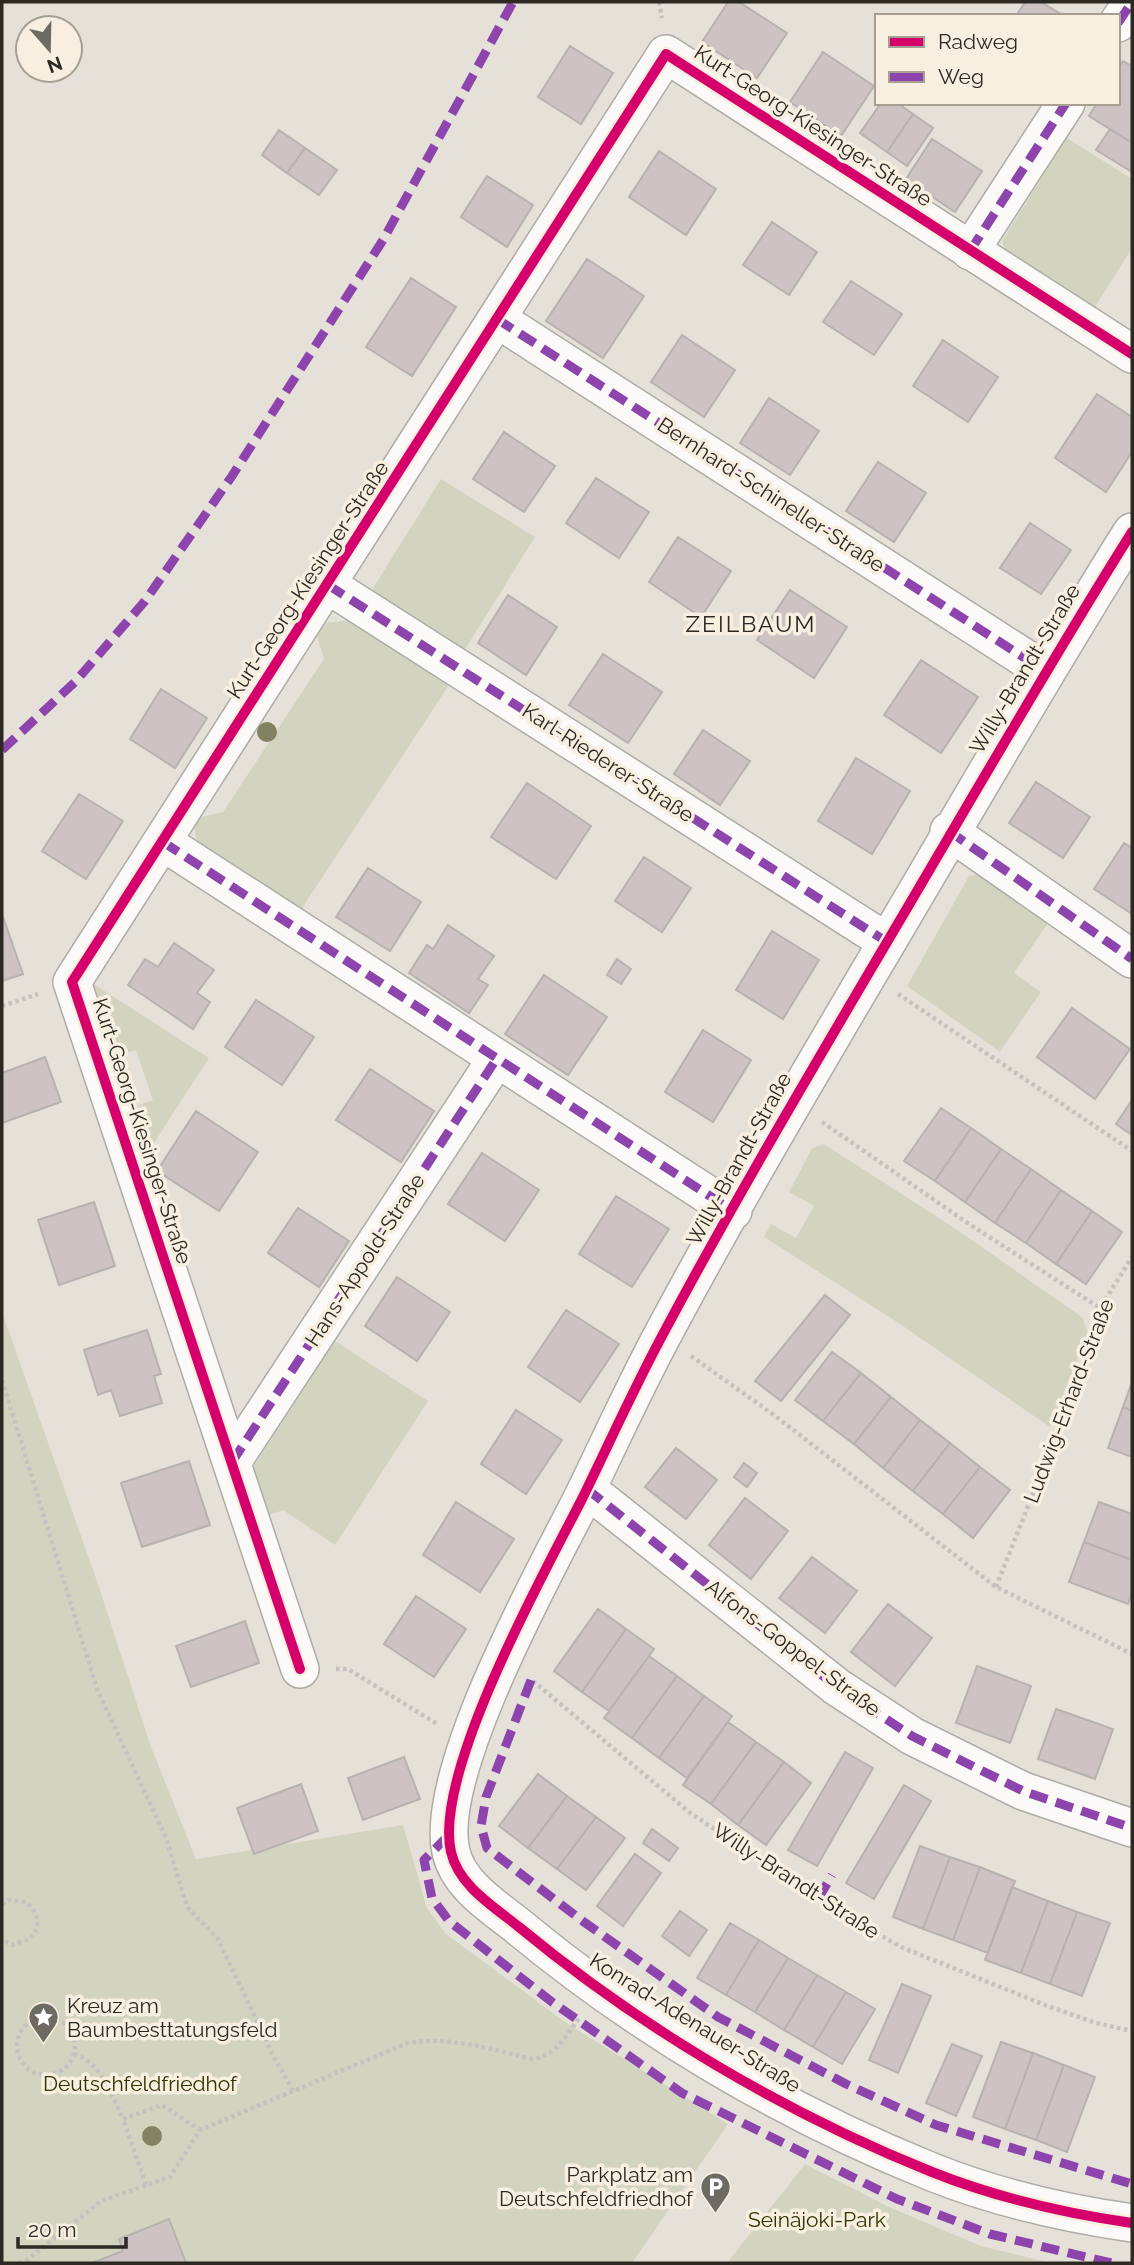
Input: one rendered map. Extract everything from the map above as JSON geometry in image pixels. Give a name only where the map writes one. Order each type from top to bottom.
[{"type":"street","points":[[1120,20],[1132,2]]},
{"type":"street","name":"Kurt-Georg-Kiesinger-Straße","points":[[300,1669],[72,982],[666,54],[1132,354]]},
{"type":"street","points":[[971,251],[1065,105]]},
{"type":"street","name":"Bernhard-Schineller-Straße","points":[[497,318],[1045,671]]},
{"type":"street","name":"Willy-Brandt-Straße","points":[[448,1836],[455,1787],[502,1656],[662,1335],[792,1101],[887,942],[949,831],[1132,532]]},
{"type":"street","name":"Karl-Riederer-Straße","points":[[328,585],[887,942]]},
{"type":"street","points":[[949,831],[1132,959]]},
{"type":"street","points":[[163,842],[733,1211]]},
{"type":"street","name":"Hans-Appold-Straße","points":[[232,1462],[497,1058]]},
{"type":"street","name":"Alfons-Goppel-Straße","points":[[587,1489],[837,1687],[912,1736],[1023,1791],[1132,1828]]},
{"type":"street","name":"Konrad-Adenauer-Straße","points":[[448,1836],[452,1857],[467,1884],[549,1952],[685,2045],[780,2101],[878,2149],[992,2193],[1063,2213],[1132,2223]]},
{"type":"path","points":[[868,974],[1132,1151]]},
{"type":"path","points":[[662,1335],[774,1415],[996,1587],[1132,1654]]},
{"type":"path","points":[[2,1380],[97,1689],[166,1838],[187,1907],[218,1939],[293,2091]]},
{"type":"path","points":[[300,1669],[348,1669],[470,1745]]},
{"type":"path","points":[[2,1904],[8,1900],[26,1902],[38,1918],[35,1934],[30,1940],[21,1945],[12,1945],[2,1940]]},
{"type":"path","points":[[19,2263],[26,2261],[101,2201],[170,2177],[200,2130],[408,2043],[429,2040],[455,2041],[532,2059],[543,2058],[558,2046],[601,1989]]},
{"type":"path","points":[[42,2017],[55,2018],[71,2031],[74,2054],[61,2070],[48,2075],[38,2074],[22,2063],[17,2051],[17,2038],[30,2021],[42,2017]]},
{"type":"path","points":[[74,2054],[84,2057],[95,2067],[123,2119],[146,2185]]},
{"type":"path","points":[[123,2119],[162,2105],[200,2130]]},
{"type":"green space","points":[[1067,138],[1132,179],[1132,248],[1090,315],[1009,264],[1002,241]]},
{"type":"green space","points":[[441,479],[535,537],[464,651],[370,593]]},
{"type":"green space","points":[[351,620],[449,685],[297,916],[199,852],[194,827],[201,817],[223,812],[324,659],[316,633],[323,623]]},
{"type":"green space","points":[[985,872],[1050,920],[1014,973],[1041,992],[1000,1052],[907,986],[969,876]]},
{"type":"green space","points":[[92,983],[209,1058],[143,1160],[126,1110],[153,1100],[136,1050],[108,1059]]},
{"type":"green space","points":[[824,1144],[956,1229],[1082,1317],[1088,1333],[1050,1427],[897,1322],[764,1237],[771,1224],[796,1238],[814,1206],[789,1192],[812,1148]]},
{"type":"green space","name":"Deutschfeldfriedhof","points":[[2,1312],[99,1587],[151,1747],[196,1859],[403,1825],[427,1908],[446,1934],[565,2022],[728,2124],[632,2263],[186,2263],[168,2219],[119,2239],[123,2251],[92,2263],[2,2263]]},
{"type":"green space","points":[[335,1341],[428,1401],[335,1545],[283,1510],[265,1517],[249,1474]]},
{"type":"green space","name":"Seinäjoki-Park","points":[[805,2164],[889,2207],[981,2246],[1051,2263],[727,2263]]},
{"type":"building","points":[[728,2],[739,2],[787,33],[757,78],[702,42]]},
{"type":"building","points":[[1025,2],[1041,2],[1061,14],[1017,14]]},
{"type":"building","points":[[570,46],[613,73],[581,124],[538,97]]},
{"type":"building","points":[[823,52],[874,86],[841,136],[790,102]]},
{"type":"building","points":[[1123,61],[1132,66],[1132,143],[1089,116],[1096,105],[1120,105],[1120,66]]},
{"type":"building","points":[[880,105],[900,105],[913,114],[887,152],[860,133]]},
{"type":"building","points":[[913,114],[933,128],[907,166],[887,152]]},
{"type":"building","points":[[1110,129],[1132,143],[1132,172],[1096,150]]},
{"type":"building","points":[[279,130],[305,148],[287,173],[262,155]]},
{"type":"building","points":[[932,139],[982,171],[955,212],[906,179]]},
{"type":"building","points":[[305,148],[337,170],[319,195],[287,173]]},
{"type":"building","points":[[659,151],[716,189],[686,235],[629,197]]},
{"type":"building","points":[[487,176],[533,205],[507,247],[461,217]]},
{"type":"building","points":[[772,222],[817,252],[789,295],[743,265]]},
{"type":"building","points":[[587,259],[644,296],[603,358],[546,321]]},
{"type":"building","points":[[411,278],[456,307],[412,376],[366,347]]},
{"type":"building","points":[[851,281],[902,314],[874,355],[823,322]]},
{"type":"building","points":[[682,335],[735,370],[704,417],[651,382]]},
{"type":"building","points":[[943,340],[998,377],[968,422],[913,386]]},
{"type":"building","points":[[1097,394],[1132,417],[1132,452],[1106,492],[1055,458]]},
{"type":"building","points":[[769,398],[819,431],[790,475],[740,443]]},
{"type":"building","points":[[504,432],[555,466],[524,512],[473,479]]},
{"type":"building","points":[[878,462],[926,493],[894,542],[846,511]]},
{"type":"building","points":[[596,478],[649,512],[619,558],[566,523]]},
{"type":"building","points":[[1030,523],[1071,550],[1041,594],[1000,568]]},
{"type":"building","points":[[678,537],[731,571],[701,617],[649,582]]},
{"type":"building","points":[[790,590],[847,627],[814,678],[757,640]]},
{"type":"building","points":[[508,595],[557,627],[526,675],[478,643]]},
{"type":"building","points":[[603,654],[662,692],[628,743],[569,705]]},
{"type":"building","points":[[921,660],[978,697],[941,753],[884,715]]},
{"type":"building","points":[[161,689],[207,718],[175,768],[130,739]]},
{"type":"building","points":[[703,730],[750,761],[720,805],[674,774]]},
{"type":"building","points":[[856,758],[910,791],[872,854],[818,821]]},
{"type":"building","points":[[1036,782],[1090,817],[1063,858],[1009,823]]},
{"type":"building","points":[[527,783],[591,826],[556,879],[491,837]]},
{"type":"building","points":[[79,794],[123,821],[86,879],[42,851]]},
{"type":"building","points":[[1124,843],[1132,848],[1132,914],[1094,889]]},
{"type":"building","points":[[644,857],[691,888],[662,932],[615,901]]},
{"type":"building","points":[[368,868],[421,902],[390,951],[336,917]]},
{"type":"building","points":[[2,914],[23,974],[2,981]]},
{"type":"building","points":[[448,925],[494,956],[478,979],[488,985],[469,1013],[409,973],[427,945],[433,949]]},
{"type":"building","points":[[772,931],[819,960],[783,1019],[736,990]]},
{"type":"building","points":[[174,943],[214,970],[197,993],[210,1002],[193,1029],[128,985],[145,959],[158,967]]},
{"type":"building","points":[[617,959],[631,969],[621,984],[607,975]]},
{"type":"building","points":[[544,975],[607,1017],[568,1075],[505,1034]]},
{"type":"building","points":[[256,1000],[314,1037],[282,1085],[225,1047]]},
{"type":"building","points":[[1072,1008],[1130,1049],[1095,1099],[1037,1057]]},
{"type":"building","points":[[703,1030],[751,1060],[713,1122],[665,1092]]},
{"type":"building","points":[[45,1057],[61,1102],[2,1123],[2,1073]]},
{"type":"building","points":[[370,1069],[434,1111],[401,1162],[336,1120]]},
{"type":"building","points":[[1132,1100],[1132,1135],[1116,1124]]},
{"type":"building","points":[[941,1108],[971,1128],[935,1181],[904,1161]]},
{"type":"building","points":[[196,1111],[258,1152],[219,1211],[157,1171]]},
{"type":"building","points":[[971,1128],[1001,1149],[965,1202],[935,1181]]},
{"type":"building","points":[[1001,1149],[1031,1169],[995,1223],[965,1202]]},
{"type":"building","points":[[482,1153],[539,1190],[505,1241],[448,1204]]},
{"type":"building","points":[[1031,1169],[1061,1190],[1026,1243],[995,1223]]},
{"type":"building","points":[[1061,1190],[1092,1211],[1056,1264],[1026,1243]]},
{"type":"building","points":[[616,1196],[669,1229],[632,1287],[579,1254]]},
{"type":"building","points":[[94,1202],[115,1266],[59,1285],[38,1220]]},
{"type":"building","points":[[298,1208],[349,1241],[319,1287],[268,1253]]},
{"type":"building","points":[[1092,1211],[1122,1232],[1086,1284],[1056,1264]]},
{"type":"building","points":[[397,1277],[450,1312],[417,1361],[365,1326]]},
{"type":"building","points":[[825,1295],[850,1315],[781,1401],[755,1381]]},
{"type":"building","points":[[566,1310],[619,1344],[580,1402],[528,1367]]},
{"type":"building","points":[[147,1330],[161,1374],[154,1376],[162,1403],[120,1416],[111,1390],[98,1395],[84,1350]]},
{"type":"building","points":[[832,1352],[861,1373],[823,1421],[795,1400]]},
{"type":"building","points":[[861,1373],[891,1397],[854,1444],[823,1421]]},
{"type":"building","points":[[1132,1382],[1132,1411],[1123,1407]]},
{"type":"building","points":[[891,1397],[920,1420],[883,1468],[854,1444]]},
{"type":"building","points":[[1123,1407],[1132,1411],[1132,1457],[1108,1448]]},
{"type":"building","points":[[516,1410],[562,1440],[526,1494],[481,1464]]},
{"type":"building","points":[[920,1420],[950,1443],[913,1491],[883,1468]]},
{"type":"building","points":[[950,1443],[980,1467],[943,1514],[913,1491]]},
{"type":"building","points":[[676,1448],[717,1480],[686,1519],[645,1487]]},
{"type":"building","points":[[189,1461],[210,1525],[142,1547],[121,1483]]},
{"type":"building","points":[[744,1463],[757,1473],[747,1487],[734,1477]]},
{"type":"building","points":[[980,1467],[1010,1490],[973,1538],[943,1514]]},
{"type":"building","points":[[745,1498],[788,1531],[751,1579],[709,1545]]},
{"type":"building","points":[[456,1502],[514,1539],[480,1592],[423,1555]]},
{"type":"building","points":[[1099,1502],[1132,1514],[1132,1560],[1084,1542]]},
{"type":"building","points":[[1084,1542],[1132,1560],[1132,1592],[1128,1604],[1069,1582]]},
{"type":"building","points":[[812,1557],[857,1591],[825,1633],[779,1598]]},
{"type":"building","points":[[416,1596],[466,1629],[434,1677],[384,1644]]},
{"type":"building","points":[[888,1604],[932,1638],[895,1686],[851,1652]]},
{"type":"building","points":[[598,1609],[626,1629],[582,1692],[554,1671]]},
{"type":"building","points":[[245,1621],[259,1663],[191,1687],[176,1646]]},
{"type":"building","points":[[626,1629],[654,1649],[609,1711],[582,1692]]},
{"type":"building","points":[[649,1656],[677,1676],[632,1738],[604,1718]]},
{"type":"building","points":[[977,1666],[1031,1686],[1010,1743],[956,1723]]},
{"type":"building","points":[[677,1676],[704,1696],[659,1758],[632,1738]]},
{"type":"building","points":[[704,1696],[732,1716],[687,1778],[659,1758]]},
{"type":"building","points":[[1056,1709],[1113,1729],[1095,1779],[1038,1759]]},
{"type":"building","points":[[728,1722],[756,1742],[711,1804],[683,1785]]},
{"type":"building","points":[[756,1742],[784,1762],[738,1825],[711,1804]]},
{"type":"building","points":[[845,1752],[873,1768],[817,1866],[788,1850]]},
{"type":"building","points":[[404,1757],[420,1799],[363,1820],[348,1778]]},
{"type":"building","points":[[784,1762],[811,1783],[766,1845],[738,1825]]},
{"type":"building","points":[[538,1774],[567,1796],[528,1848],[499,1826]]},
{"type":"building","points":[[301,1784],[318,1831],[254,1854],[237,1808]]},
{"type":"building","points":[[904,1785],[931,1801],[874,1899],[846,1883]]},
{"type":"building","points":[[567,1796],[596,1817],[557,1869],[528,1848]]},
{"type":"building","points":[[596,1817],[625,1838],[586,1890],[557,1869]]},
{"type":"building","points":[[652,1829],[678,1848],[669,1861],[643,1843]]},
{"type":"building","points":[[920,1846],[950,1857],[923,1929],[893,1917]]},
{"type":"building","points":[[635,1854],[661,1873],[623,1926],[597,1906]]},
{"type":"building","points":[[950,1857],[980,1867],[953,1940],[923,1929]]},
{"type":"building","points":[[980,1867],[1015,1881],[988,1953],[953,1940]]},
{"type":"building","points":[[1012,1887],[1048,1901],[1021,1973],[985,1960]]},
{"type":"building","points":[[1048,1901],[1077,1912],[1050,1984],[1021,1973]]},
{"type":"building","points":[[680,1911],[707,1930],[689,1956],[662,1936]]},
{"type":"building","points":[[1077,1912],[1110,1923],[1082,1996],[1050,1984]]},
{"type":"building","points":[[730,1923],[759,1940],[726,1995],[697,1978]]},
{"type":"building","points":[[759,1940],[788,1958],[755,2012],[726,1995]]},
{"type":"building","points":[[788,1958],[817,1975],[784,2030],[755,2012]]},
{"type":"building","points":[[817,1975],[846,1992],[813,2047],[784,2030]]},
{"type":"building","points":[[902,1984],[931,1996],[898,2073],[869,2060]]},
{"type":"building","points":[[846,1992],[875,2009],[842,2064],[813,2047]]},
{"type":"building","points":[[1001,2042],[1033,2053],[1005,2129],[973,2117]]},
{"type":"building","points":[[952,2044],[982,2056],[956,2116],[926,2103]]},
{"type":"building","points":[[1033,2053],[1064,2065],[1036,2140],[1005,2129]]},
{"type":"building","points":[[1064,2065],[1095,2077],[1067,2152],[1036,2140]]},
{"type":"building","points":[[169,2219],[186,2263],[92,2263],[123,2251],[119,2239]]},
{"type":"marked path","points":[[2,750],[75,682],[145,601],[232,476],[383,240],[513,2]]},
{"type":"marked path","points":[[1120,20],[1132,2]]},
{"type":"marked path","points":[[970,251],[1065,105]]},
{"type":"marked path","points":[[497,319],[1045,671]]},
{"type":"marked path","points":[[328,585],[887,942]]},
{"type":"marked path","points":[[949,831],[1132,959]]},
{"type":"marked path","points":[[163,842],[733,1211]]},
{"type":"marked path","points":[[232,1462],[497,1058]]},
{"type":"marked path","points":[[587,1489],[837,1687],[912,1736],[1023,1791],[1132,1828]]},
{"type":"marked path","points":[[531,1680],[486,1797],[481,1826],[487,1848],[584,1922],[718,2017],[846,2084],[936,2125],[1132,2184]]},
{"type":"marked path","points":[[448,1836],[424,1860],[432,1898],[449,1921],[552,2002],[682,2093],[897,2199],[990,2234],[1111,2263]]},
{"type":"marked path","points":[[818,1899],[832,1875]]},
{"type":"cycle path","points":[[300,1669],[72,982],[666,54],[1132,354]]},
{"type":"cycle path","points":[[1132,532],[815,1065],[662,1336],[495,1675],[458,1775],[450,1818],[451,1852],[455,1864],[478,1894],[614,2000],[716,2065],[823,2123],[932,2172],[1030,2204],[1132,2223]]},
{"type":"place","name":"Kreuz am Baumbesttatungsfeld","points":[[44,2045]]},
{"type":"place","name":"Parkplatz am Deutschfeldfriedhof","points":[[716,2214]]},
{"type":"district","name":"ZEILBAUM","points":[[751,624]]}]
